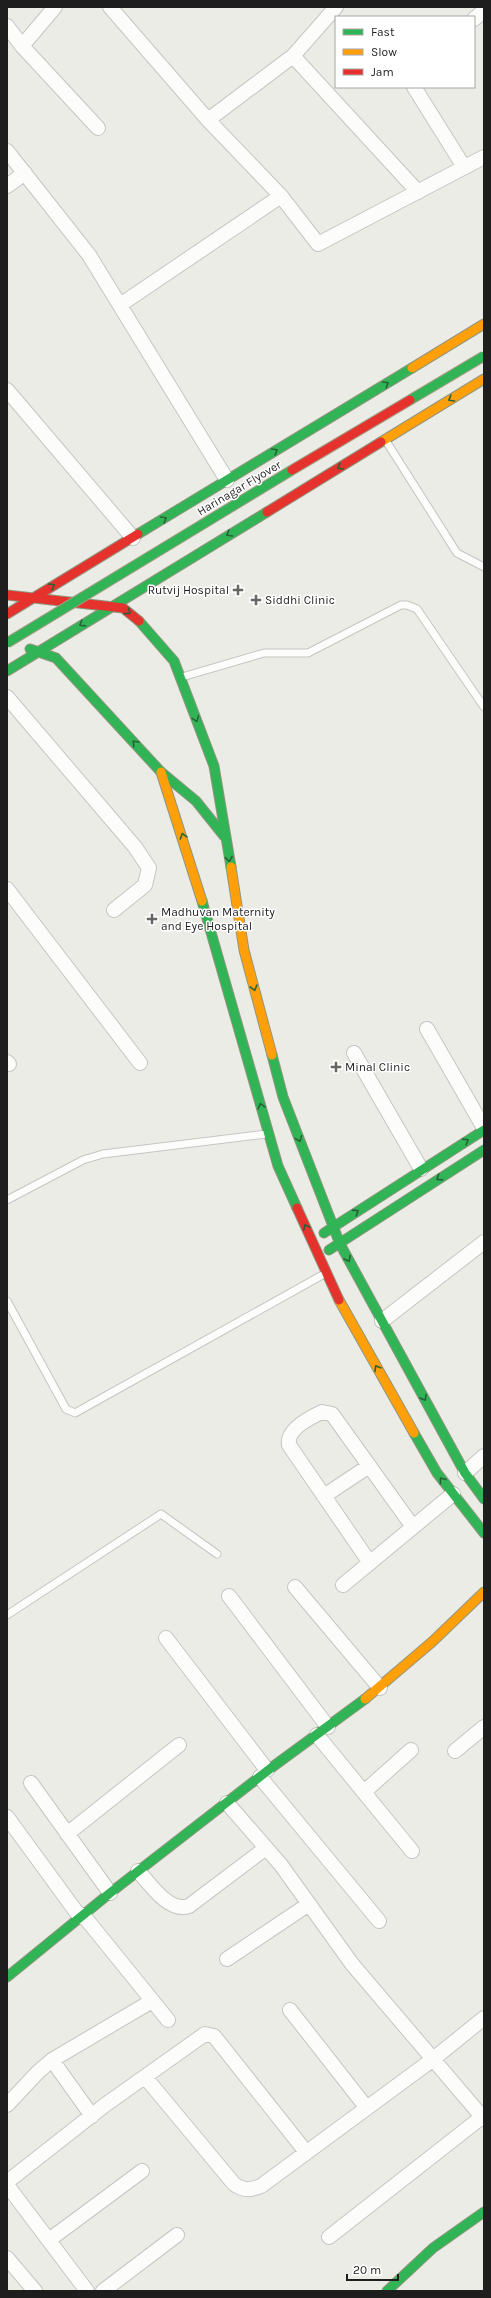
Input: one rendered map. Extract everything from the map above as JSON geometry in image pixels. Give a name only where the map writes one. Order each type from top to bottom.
[{"type":"street","points":[[22,46],[55,7]]},
{"type":"street","points":[[110,7],[208,120],[281,196],[318,244],[484,157]]},
{"type":"street","points":[[208,120],[293,56],[336,7]]},
{"type":"street","points":[[475,18],[484,11]]},
{"type":"street","points":[[7,26],[22,46],[98,128]]},
{"type":"street","points":[[293,56],[418,192]]},
{"type":"street","points":[[415,88],[464,167]]},
{"type":"street","points":[[7,151],[89,255],[227,480]]},
{"type":"street","points":[[7,186],[25,173]]},
{"type":"street","points":[[120,305],[281,196]]},
{"type":"street","points":[[7,614],[484,324]]},
{"type":"street","name":"Harinagar Flyover","points":[[7,642],[484,356]]},
{"type":"street","points":[[7,671],[110,606],[484,379]]},
{"type":"street","points":[[7,390],[133,538]]},
{"type":"street","points":[[7,595],[123,608],[144,624],[174,661],[214,766],[226,838],[242,956],[283,1098],[340,1244],[465,1473],[484,1499]]},
{"type":"street","points":[[7,642],[56,658],[161,772],[182,785],[200,804],[226,838]]},
{"type":"street","points":[[7,697],[135,847],[149,868],[145,885],[114,910]]},
{"type":"street","points":[[161,772],[223,961],[268,1134],[278,1166],[344,1310],[437,1473],[484,1533]]},
{"type":"street","points":[[7,889],[140,1063]]},
{"type":"street","points":[[312,1241],[484,1129],[427,1030]]},
{"type":"street","points":[[354,1053],[421,1169]]},
{"type":"street","points":[[318,1255],[340,1244],[484,1150]]},
{"type":"street","points":[[382,1320],[484,1242]]},
{"type":"street","points":[[370,1563],[289,1446],[288,1439],[291,1433],[316,1414],[322,1412],[332,1414],[413,1527]]},
{"type":"street","points":[[465,1473],[484,1456]]},
{"type":"street","points":[[324,1496],[369,1466]]},
{"type":"street","points":[[343,1584],[453,1494]]},
{"type":"street","points":[[295,1587],[380,1688]]},
{"type":"street","points":[[7,1977],[81,1916],[227,1803],[263,1773],[323,1731],[380,1688],[443,1635],[484,1592]]},
{"type":"street","points":[[228,1596],[364,1792],[412,1851]]},
{"type":"street","points":[[166,1638],[263,1773],[380,1921]]},
{"type":"street","points":[[455,1751],[484,1727]]},
{"type":"street","points":[[67,1834],[179,1745]]},
{"type":"street","points":[[364,1792],[411,1750]]},
{"type":"street","points":[[31,1782],[110,1893]]},
{"type":"street","points":[[227,1803],[266,1848],[352,1964],[432,2060],[482,2113],[329,2237]]},
{"type":"street","points":[[7,1817],[81,1916],[168,2020]]},
{"type":"street","points":[[138,1872],[171,1905],[183,1908],[189,1906],[266,1848]]},
{"type":"street","points":[[227,1959],[309,1904]]},
{"type":"street","points":[[7,2105],[52,2060],[152,2001]]},
{"type":"street","points":[[290,2010],[366,2107]]},
{"type":"street","points":[[145,2077],[234,2184],[240,2188],[250,2190],[261,2186],[366,2107],[432,2060],[484,2018]]},
{"type":"street","points":[[7,2182],[92,2116],[201,2036],[210,2034],[214,2036],[306,2152]]},
{"type":"street","points":[[52,2060],[92,2116]]},
{"type":"street","points":[[49,2240],[142,2171]]},
{"type":"street","points":[[7,2185],[87,2291]]},
{"type":"street","points":[[387,2291],[410,2268],[458,2227],[484,2212]]},
{"type":"street","points":[[103,2291],[177,2235]]},
{"type":"street","points":[[7,2258],[34,2291]]},
{"type":"lane","points":[[384,439],[457,554],[484,567]]},
{"type":"lane","points":[[180,678],[264,653],[299,655],[308,653],[400,605],[407,605],[418,609],[484,707]]},
{"type":"lane","points":[[7,1200],[83,1160],[103,1154],[268,1134]]},
{"type":"lane","points":[[7,1301],[66,1409],[75,1414],[326,1273]]},
{"type":"lane","points":[[7,1615],[161,1514],[217,1554]]},
{"type":"traffic: fast","points":[[410,400],[484,356]]},
{"type":"traffic: fast","points":[[138,534],[412,368]]},
{"type":"traffic: fast","points":[[7,643],[292,470]]},
{"type":"traffic: fast","points":[[7,671],[267,512]]},
{"type":"traffic: fast","points":[[139,621],[174,661],[214,766],[231,867]]},
{"type":"traffic: fast","points":[[30,649],[56,658],[161,772],[196,801],[224,836]]},
{"type":"traffic: fast","points":[[202,901],[278,1166],[297,1208]]},
{"type":"traffic: fast","points":[[272,1055],[283,1097],[340,1244],[465,1473],[484,1499]]},
{"type":"traffic: fast","points":[[324,1233],[484,1130]]},
{"type":"traffic: fast","points":[[329,1250],[484,1150]]},
{"type":"traffic: fast","points":[[414,1433],[437,1473],[484,1533]]},
{"type":"traffic: fast","points":[[7,1977],[110,1893],[271,1768],[365,1699]]},
{"type":"traffic: fast","points":[[387,2291],[433,2248],[484,2212]]},
{"type":"traffic: slow","points":[[412,368],[484,324]]},
{"type":"traffic: slow","points":[[381,442],[484,379]]},
{"type":"traffic: slow","points":[[161,772],[202,901]]},
{"type":"traffic: slow","points":[[231,867],[244,950],[272,1055]]},
{"type":"traffic: slow","points":[[339,1300],[414,1433]]},
{"type":"traffic: slow","points":[[365,1699],[432,1642],[484,1592]]},
{"type":"traffic: jam","points":[[292,470],[410,400]]},
{"type":"traffic: jam","points":[[267,512],[381,442]]},
{"type":"traffic: jam","points":[[7,614],[138,534]]},
{"type":"traffic: jam","points":[[7,595],[123,608],[139,621]]},
{"type":"traffic: jam","points":[[297,1208],[339,1300]]},
{"type":"place","name":"Rutvij Hospital","points":[[238,590]]},
{"type":"place","name":"Siddhi Clinic","points":[[256,600]]},
{"type":"place","name":"Madhuvan Maternity and Eye Hospital","points":[[152,919]]},
{"type":"place","name":"Minal Clinic","points":[[336,1067]]}]
